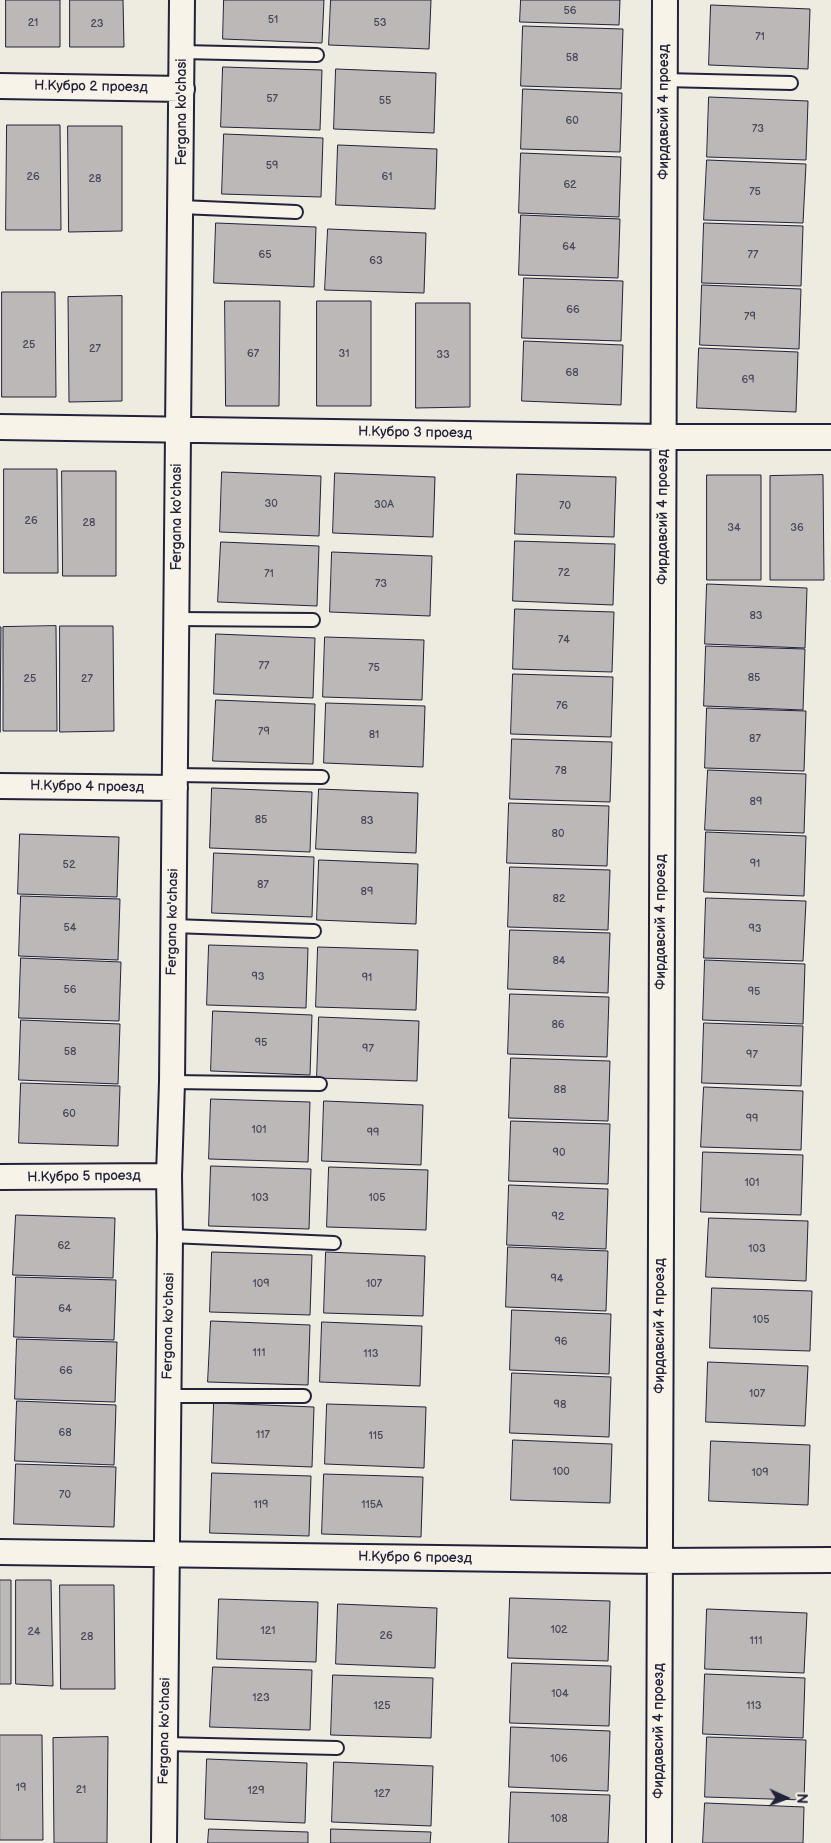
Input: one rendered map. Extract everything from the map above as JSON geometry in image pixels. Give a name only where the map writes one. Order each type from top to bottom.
[{"type":"street","name":"Fergana ko'chasi","points":[[164,1843],[169,1176],[172,1082],[182,0]]},
{"type":"street","name":"Фирдавсий 4 проезд","points":[[659,1843],[664,0]]},
{"type":"street","name":"Н.Кубро 2 проезд","points":[[0,86],[182,88]]},
{"type":"street","name":"Н.Кубро 3 проезд","points":[[0,428],[664,437],[831,437]]},
{"type":"street","name":"Н.Кубро 4 проезд","points":[[0,786],[175,781]]},
{"type":"street","name":"Н.Кубро 5 проезд","points":[[0,1178],[169,1176]]},
{"type":"street","name":"Н.Кубро 6 проезд","points":[[0,1552],[659,1561],[831,1560]]},
{"type":"lane","points":[[182,52],[317,55]]},
{"type":"lane","points":[[664,80],[791,83]]},
{"type":"lane","points":[[181,207],[296,212]]},
{"type":"lane","points":[[176,619],[313,620]]},
{"type":"lane","points":[[175,781],[322,777]]},
{"type":"lane","points":[[173,926],[314,931]]},
{"type":"lane","points":[[172,1082],[320,1084]]},
{"type":"lane","points":[[170,1236],[334,1243]]},
{"type":"lane","points":[[168,1396],[304,1396]]},
{"type":"lane","points":[[165,1744],[337,1748]]},
{"type":"building","points":[[6,0],[60,0],[60,47],[6,47]]},
{"type":"building","points":[[70,0],[123,0],[124,47],[70,47]]},
{"type":"building","points":[[224,0],[324,0],[322,43],[223,39]]},
{"type":"building","points":[[331,0],[431,0],[429,49],[329,45]]},
{"type":"building","points":[[521,0],[620,0],[619,25],[520,22]]},
{"type":"building","points":[[711,5],[810,9],[808,69],[709,65]]},
{"type":"building","points":[[523,26],[623,29],[621,89],[521,86]]},
{"type":"building","points":[[223,67],[322,70],[320,130],[221,127]]},
{"type":"building","points":[[336,69],[436,73],[434,133],[334,129]]},
{"type":"building","points":[[523,89],[622,93],[620,152],[521,149]]},
{"type":"building","points":[[709,97],[808,101],[806,160],[707,157]]},
{"type":"building","points":[[7,125],[60,125],[61,230],[6,230]]},
{"type":"building","points":[[68,126],[122,126],[122,231],[69,232]]},
{"type":"building","points":[[224,134],[323,138],[321,197],[222,194]]},
{"type":"building","points":[[338,145],[437,149],[435,209],[336,205]]},
{"type":"building","points":[[521,153],[621,157],[619,217],[519,213]]},
{"type":"building","points":[[707,160],[806,164],[803,223],[704,220]]},
{"type":"building","points":[[521,215],[620,219],[618,278],[519,275]]},
{"type":"building","points":[[216,223],[316,227],[314,287],[214,283]]},
{"type":"building","points":[[704,223],[803,226],[801,286],[702,283]]},
{"type":"building","points":[[328,229],[426,233],[424,293],[325,290]]},
{"type":"building","points":[[524,278],[623,281],[621,341],[522,338]]},
{"type":"building","points":[[702,285],[801,289],[799,349],[700,345]]},
{"type":"building","points":[[2,292],[55,292],[56,397],[2,397]]},
{"type":"building","points":[[122,296],[122,401],[69,402],[68,297]]},
{"type":"building","points":[[225,301],[280,301],[279,406],[226,406]]},
{"type":"building","points":[[317,301],[371,301],[371,406],[317,406]]},
{"type":"building","points":[[416,303],[470,303],[470,407],[416,408]]},
{"type":"building","points":[[524,341],[623,345],[621,405],[522,401]]},
{"type":"building","points":[[699,348],[798,352],[796,412],[697,408]]},
{"type":"building","points":[[4,469],[57,469],[58,573],[4,573]]},
{"type":"building","points":[[62,471],[116,471],[116,576],[63,576]]},
{"type":"building","points":[[222,472],[321,476],[319,536],[220,532]]},
{"type":"building","points":[[335,473],[435,477],[433,537],[333,533]]},
{"type":"building","points":[[517,474],[616,477],[614,537],[515,534]]},
{"type":"building","points":[[707,475],[761,475],[761,580],[707,580]]},
{"type":"building","points":[[823,475],[824,580],[770,580],[770,476]]},
{"type":"building","points":[[515,541],[615,544],[613,605],[513,601]]},
{"type":"building","points":[[221,542],[319,546],[317,606],[218,602]]},
{"type":"building","points":[[332,552],[432,556],[430,616],[330,612]]},
{"type":"building","points":[[707,584],[807,588],[805,648],[705,644]]},
{"type":"building","points":[[515,609],[614,612],[612,672],[513,669]]},
{"type":"building","points":[[56,626],[57,731],[3,731],[3,627]]},
{"type":"building","points":[[60,626],[113,626],[114,731],[60,732]]},
{"type":"building","points":[[0,627],[1,627],[0,732]]},
{"type":"building","points":[[216,634],[315,638],[313,698],[214,694]]},
{"type":"building","points":[[325,637],[424,640],[422,700],[323,697]]},
{"type":"building","points":[[706,646],[805,649],[803,710],[704,706]]},
{"type":"building","points":[[513,674],[613,677],[611,737],[511,734]]},
{"type":"building","points":[[216,700],[315,704],[313,764],[213,761]]},
{"type":"building","points":[[326,703],[425,706],[423,767],[324,763]]},
{"type":"building","points":[[707,708],[806,711],[804,771],[705,768]]},
{"type":"building","points":[[512,739],[612,742],[610,802],[510,799]]},
{"type":"building","points":[[708,770],[806,774],[804,833],[705,830]]},
{"type":"building","points":[[212,788],[312,792],[310,852],[210,848]]},
{"type":"building","points":[[319,789],[418,793],[416,853],[316,849]]},
{"type":"building","points":[[509,803],[609,806],[607,866],[507,863]]},
{"type":"building","points":[[706,832],[806,836],[804,896],[704,892]]},
{"type":"building","points":[[20,834],[119,837],[117,897],[18,894]]},
{"type":"building","points":[[214,853],[314,857],[312,917],[212,913]]},
{"type":"building","points":[[319,860],[418,864],[416,924],[317,920]]},
{"type":"building","points":[[510,867],[610,870],[608,930],[508,927]]},
{"type":"building","points":[[21,896],[120,899],[118,960],[19,956]]},
{"type":"building","points":[[706,898],[806,901],[803,961],[704,958]]},
{"type":"building","points":[[510,930],[610,933],[608,993],[508,989]]},
{"type":"building","points":[[209,945],[308,948],[306,1008],[207,1005]]},
{"type":"building","points":[[318,947],[418,950],[416,1010],[316,1007]]},
{"type":"building","points":[[21,958],[121,962],[119,1021],[19,1018]]},
{"type":"building","points":[[705,960],[805,964],[803,1024],[703,1020]]},
{"type":"building","points":[[510,994],[609,997],[607,1057],[508,1054]]},
{"type":"building","points":[[213,1011],[312,1015],[310,1075],[211,1071]]},
{"type":"building","points":[[319,1017],[419,1021],[417,1081],[317,1078]]},
{"type":"building","points":[[21,1020],[120,1024],[118,1084],[19,1080]]},
{"type":"building","points":[[704,1023],[803,1026],[801,1086],[702,1083]]},
{"type":"building","points":[[511,1058],[610,1061],[608,1121],[509,1118]]},
{"type":"building","points":[[21,1083],[120,1086],[118,1146],[19,1143]]},
{"type":"building","points":[[704,1087],[803,1091],[801,1150],[701,1147]]},
{"type":"building","points":[[211,1099],[310,1102],[308,1162],[209,1159]]},
{"type":"building","points":[[324,1101],[423,1105],[421,1165],[322,1161]]},
{"type":"building","points":[[511,1121],[610,1124],[608,1184],[509,1181]]},
{"type":"building","points":[[703,1152],[803,1155],[801,1215],[701,1212]]},
{"type":"building","points":[[211,1166],[311,1169],[309,1229],[209,1226]]},
{"type":"building","points":[[329,1167],[428,1170],[426,1230],[327,1227]]},
{"type":"building","points":[[509,1185],[608,1189],[606,1249],[507,1245]]},
{"type":"building","points":[[16,1215],[115,1218],[113,1278],[13,1275]]},
{"type":"building","points":[[709,1218],[808,1221],[806,1281],[706,1277]]},
{"type":"building","points":[[508,1247],[608,1251],[606,1311],[506,1307]]},
{"type":"building","points":[[212,1252],[312,1255],[310,1315],[210,1312]]},
{"type":"building","points":[[326,1252],[425,1256],[423,1316],[324,1313]]},
{"type":"building","points":[[16,1277],[116,1280],[114,1340],[14,1337]]},
{"type":"building","points":[[712,1288],[812,1291],[810,1351],[710,1348]]},
{"type":"building","points":[[512,1310],[611,1314],[609,1374],[510,1370]]},
{"type":"building","points":[[211,1321],[310,1325],[308,1385],[208,1382]]},
{"type":"building","points":[[322,1322],[422,1326],[420,1386],[320,1382]]},
{"type":"building","points":[[17,1339],[117,1342],[115,1402],[15,1399]]},
{"type":"building","points":[[708,1362],[808,1366],[805,1426],[706,1422]]},
{"type":"building","points":[[512,1373],[611,1377],[609,1437],[510,1433]]},
{"type":"building","points":[[17,1401],[116,1405],[114,1465],[15,1461]]},
{"type":"building","points":[[214,1403],[314,1407],[312,1467],[212,1463]]},
{"type":"building","points":[[327,1404],[426,1407],[424,1468],[325,1464]]},
{"type":"building","points":[[513,1440],[612,1444],[610,1503],[511,1500]]},
{"type":"building","points":[[711,1441],[810,1445],[808,1505],[709,1501]]},
{"type":"building","points":[[16,1464],[116,1467],[114,1527],[14,1524]]},
{"type":"building","points":[[212,1473],[311,1476],[309,1536],[210,1533]]},
{"type":"building","points":[[324,1474],[423,1477],[421,1537],[322,1534]]},
{"type":"building","points":[[0,1580],[11,1580],[11,1684],[0,1684]]},
{"type":"building","points":[[16,1580],[51,1580],[53,1686],[16,1684]]},
{"type":"building","points":[[60,1585],[114,1585],[115,1689],[61,1689]]},
{"type":"building","points":[[510,1598],[610,1601],[608,1661],[508,1658]]},
{"type":"building","points":[[219,1599],[318,1602],[316,1662],[217,1659]]},
{"type":"building","points":[[338,1604],[437,1608],[435,1668],[336,1664]]},
{"type":"building","points":[[707,1609],[807,1613],[804,1673],[705,1669]]},
{"type":"building","points":[[512,1663],[611,1666],[609,1726],[510,1723]]},
{"type":"building","points":[[213,1667],[312,1670],[310,1730],[210,1727]]},
{"type":"building","points":[[705,1674],[805,1678],[803,1738],[703,1734]]},
{"type":"building","points":[[333,1675],[433,1678],[431,1738],[331,1735]]},
{"type":"building","points":[[511,1727],[610,1731],[608,1791],[509,1787]]},
{"type":"building","points":[[0,1735],[42,1735],[43,1840],[0,1840]]},
{"type":"building","points":[[108,1737],[107,1843],[54,1843],[53,1738]]},
{"type":"building","points":[[707,1737],[806,1740],[804,1800],[705,1797]]},
{"type":"building","points":[[207,1759],[307,1763],[305,1823],[205,1819]]},
{"type":"building","points":[[334,1762],[433,1766],[431,1826],[332,1822]]},
{"type":"building","points":[[511,1792],[610,1795],[608,1843],[509,1843]]},
{"type":"building","points":[[705,1803],[804,1807],[803,1843],[703,1843]]},
{"type":"building","points":[[209,1829],[308,1832],[308,1843],[208,1843]]},
{"type":"building","points":[[331,1829],[431,1832],[430,1843],[331,1843]]}]
